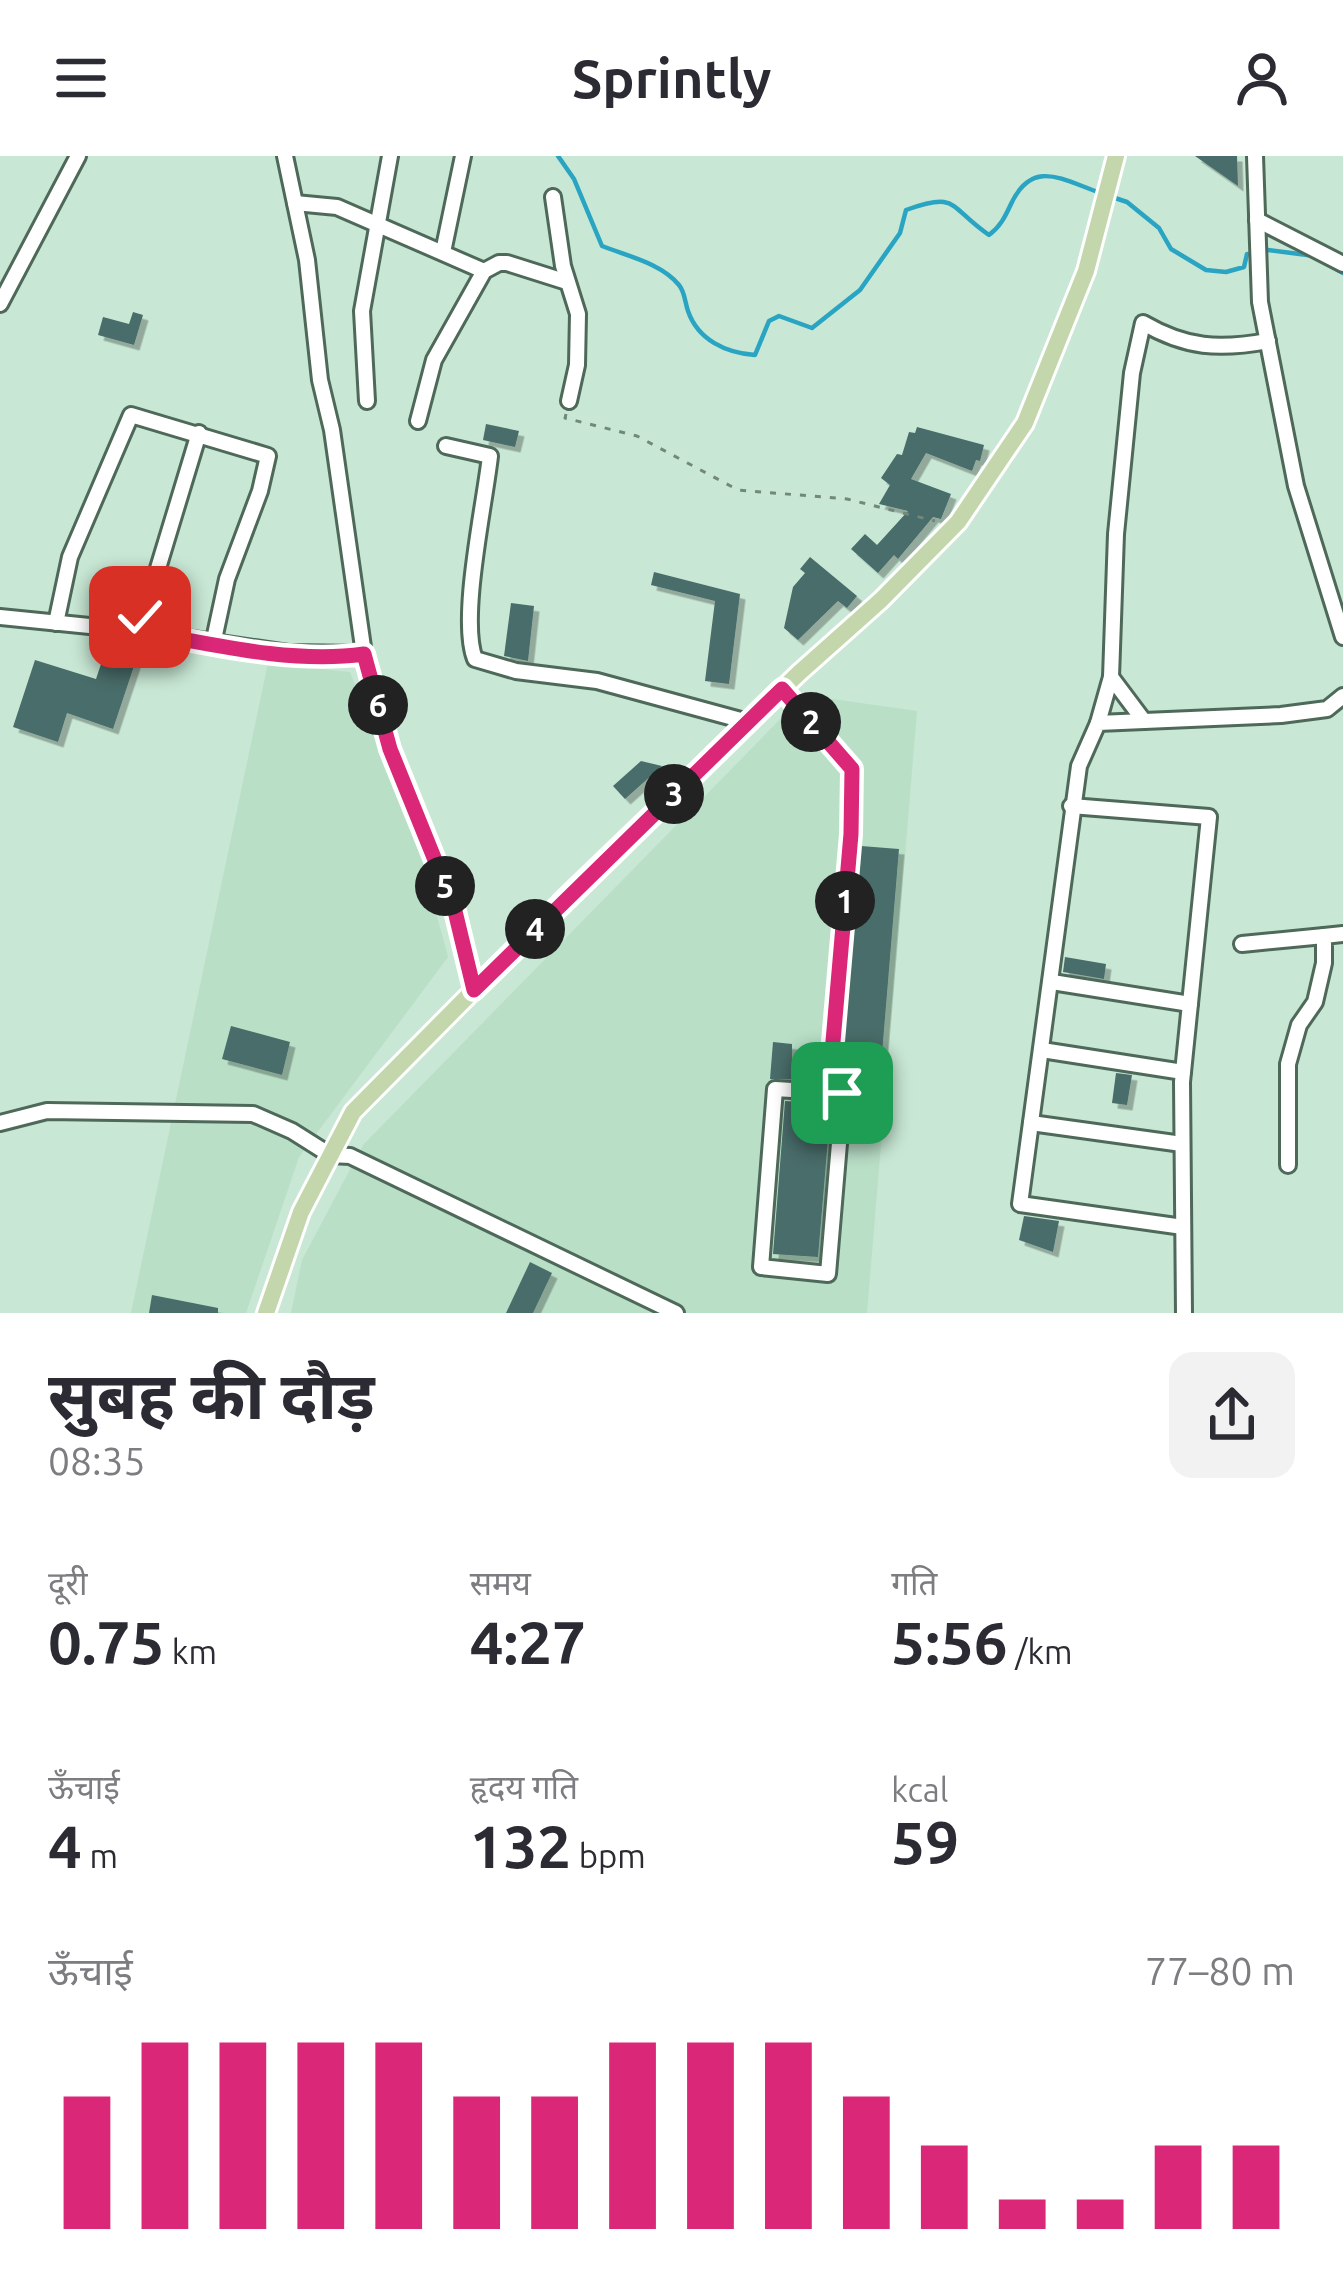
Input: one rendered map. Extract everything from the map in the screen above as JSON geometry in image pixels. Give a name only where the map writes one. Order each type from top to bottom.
[{"type":"main road","points":[[266,1313],[301,1212],[353,1112],[954,526],[1025,423],[1086,271],[1116,156]]},
{"type":"street","points":[[0,304],[78,156]]},
{"type":"street","points":[[285,156],[364,654],[390,749],[454,907],[474,990]]},
{"type":"street","points":[[367,401],[362,311],[390,156]]},
{"type":"street","points":[[443,252],[463,156]]},
{"type":"street","points":[[1255,156],[1260,302],[1297,486],[1343,638]]},
{"type":"street","points":[[553,197],[578,314],[579,340],[569,401]]},
{"type":"street","points":[[295,203],[337,207],[376,221],[484,271]]},
{"type":"street","points":[[1257,220],[1343,264]]},
{"type":"street","points":[[418,421],[434,360],[484,271],[507,263],[568,282]]},
{"type":"street","points":[[1183,1227],[1020,1204],[1071,806],[1078,766],[1098,723],[1111,677],[1116,534],[1132,374],[1143,322],[1193,346],[1229,348],[1268,341]]},
{"type":"street","points":[[56,623],[70,557],[131,415],[268,457],[227,579],[213,644]]},
{"type":"street","points":[[139,631],[199,434]]},
{"type":"street","points":[[446,446],[490,456],[473,592],[475,659],[517,671],[597,681],[748,722]]},
{"type":"street","points":[[0,617],[288,653],[364,654]]},
{"type":"street","points":[[1111,677],[1144,721]]},
{"type":"street","points":[[782,689],[852,769],[832,1053],[842,1093],[828,1274],[761,1268],[775,1089],[842,1093]]},
{"type":"street","points":[[1098,723],[1281,716],[1327,710],[1343,696]]},
{"type":"street","points":[[1071,806],[1209,817],[1183,1072],[1184,1313]]},
{"type":"street","points":[[1242,944],[1343,934]]},
{"type":"street","points":[[1288,1165],[1288,1064],[1299,1025],[1315,1002],[1324,963],[1324,936]]},
{"type":"street","points":[[1052,982],[1190,1004]]},
{"type":"street","points":[[1042,1050],[1183,1072]]},
{"type":"street","points":[[0,1124],[47,1111],[253,1114],[292,1131],[330,1156],[350,1156],[676,1313]]},
{"type":"street","points":[[1031,1123],[1182,1144]]},
{"type":"path","points":[[569,401],[566,418],[638,436],[738,490],[848,499],[954,526]]},
{"type":"shaded area","points":[[268,663],[350,672],[422,861],[448,957],[299,1157],[246,1313],[131,1313]]},
{"type":"shaded area","points":[[804,695],[917,711],[867,1313],[291,1313],[302,1260],[363,1145]]},
{"type":"building","points":[[1195,156],[1237,156],[1238,186]]},
{"type":"building","points":[[133,312],[143,315],[134,345],[98,335],[103,317],[129,324]]},
{"type":"building","points":[[486,424],[519,431],[515,447],[483,440]]},
{"type":"building","points":[[917,427],[984,445],[980,461],[976,460],[972,471],[926,453],[911,479],[951,494],[941,519],[933,517],[898,559],[894,555],[878,573],[851,549],[865,534],[877,545],[908,511],[879,504],[890,485],[881,478],[897,454],[902,455],[909,432],[915,433]]},
{"type":"building","points":[[810,557],[857,596],[847,608],[838,601],[798,640],[784,628],[793,587]]},
{"type":"building","points":[[654,572],[740,594],[729,684],[705,681],[715,601],[651,585]]},
{"type":"building","points":[[511,603],[534,606],[528,661],[504,656]]},
{"type":"building","points":[[108,643],[138,654],[113,729],[67,713],[58,742],[13,727],[35,660],[96,679]]},
{"type":"building","points":[[641,761],[662,766],[625,799],[613,786]]},
{"type":"building","points":[[861,846],[899,849],[882,1054],[843,1051]]},
{"type":"building","points":[[1065,957],[1106,964],[1104,979],[1063,972]]},
{"type":"building","points":[[231,1026],[290,1042],[282,1075],[222,1059]]},
{"type":"building","points":[[773,1042],[792,1044],[792,1079],[770,1079]]},
{"type":"building","points":[[1116,1073],[1132,1075],[1127,1105],[1112,1103]]},
{"type":"building","points":[[785,1101],[831,1104],[818,1257],[773,1254]]},
{"type":"building","points":[[1024,1216],[1059,1221],[1053,1252],[1019,1240]]},
{"type":"building","points":[[530,1262],[552,1273],[533,1313],[506,1313]]},
{"type":"building","points":[[152,1295],[218,1308],[218,1313],[149,1313]]},
{"type":"waterway","points":[[558,156],[574,179],[602,246],[672,277],[706,337],[724,348],[755,355],[769,321],[779,316],[812,328],[860,290],[900,233],[906,210],[945,202],[989,235],[1020,190],[1039,177],[1062,179],[1101,193]]},
{"type":"waterway","points":[[1112,197],[1127,202],[1159,228],[1171,249],[1206,270],[1244,267],[1247,254]]},
{"type":"waterway","points":[[1268,250],[1315,256],[1343,273]]},
{"type":"route","points":[[140,617],[139,631],[213,644],[345,657],[364,654],[390,749],[454,907],[474,990],[782,689],[852,769],[832,1053],[842,1093]]}]
